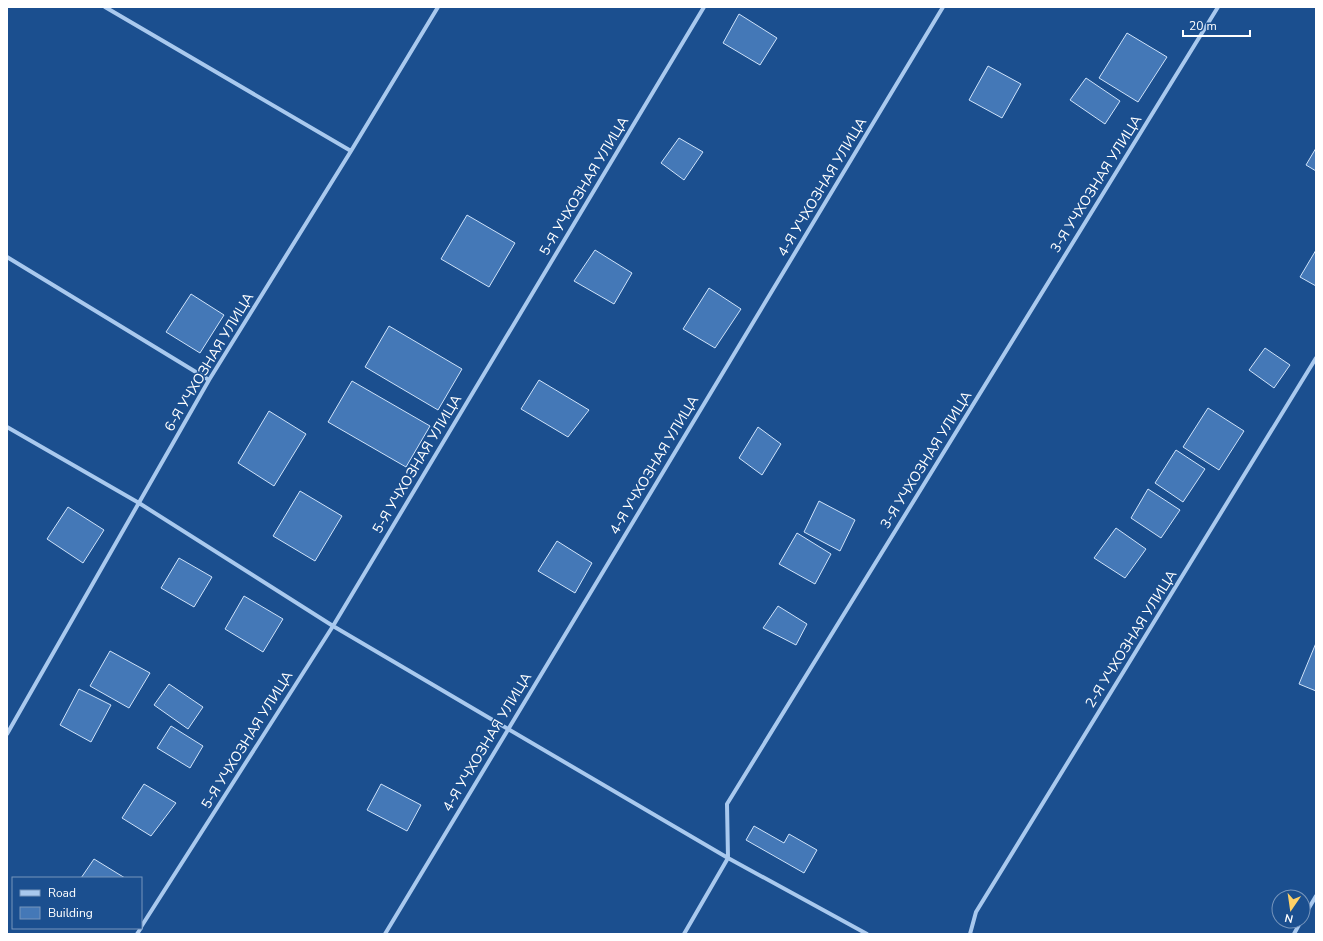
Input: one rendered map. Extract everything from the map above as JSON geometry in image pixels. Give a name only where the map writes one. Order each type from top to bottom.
[{"type":"street","points":[[105,7],[351,151]]},
{"type":"street","name":"6-Я УЧХОЗНАЯ УЛИЦА","points":[[7,734],[210,380],[438,7]]},
{"type":"street","name":"5-Я УЧХОЗНАЯ УЛИЦА","points":[[142,926],[333,626],[704,7]]},
{"type":"street","name":"4-Я УЧХОЗНАЯ УЛИЦА","points":[[385,934],[943,7]]},
{"type":"street","name":"3-Я УЧХОЗНАЯ УЛИЦА","points":[[728,858],[727,804],[1218,7]]},
{"type":"street","points":[[7,257],[210,380]]},
{"type":"street","name":"2-Я УЧХОЗНАЯ УЛИЦА","points":[[970,934],[976,912],[1316,358]]},
{"type":"street","points":[[7,427],[139,503],[333,626],[728,858],[867,934]]},
{"type":"street","points":[[684,934],[728,858]]},
{"type":"building","points":[[739,14],[777,38],[760,65],[723,43]]},
{"type":"building","points":[[1127,33],[1167,57],[1138,102],[1099,78]]},
{"type":"building","points":[[988,66],[1021,84],[1002,118],[969,100]]},
{"type":"building","points":[[1086,78],[1120,101],[1105,124],[1070,100]]},
{"type":"building","points":[[679,138],[703,152],[684,180],[661,163]]},
{"type":"building","points":[[1316,148],[1316,171],[1306,165]]},
{"type":"building","points":[[467,215],[515,243],[489,287],[441,259]]},
{"type":"building","points":[[595,250],[632,273],[614,304],[574,281]]},
{"type":"building","points":[[1316,250],[1316,286],[1300,277]]},
{"type":"building","points":[[709,288],[741,309],[715,348],[683,329]]},
{"type":"building","points":[[191,294],[224,315],[200,353],[166,332]]},
{"type":"building","points":[[389,326],[462,369],[438,410],[365,367]]},
{"type":"building","points":[[1265,348],[1290,365],[1274,388],[1249,370]]},
{"type":"building","points":[[539,380],[589,410],[568,437],[521,409]]},
{"type":"building","points":[[352,381],[430,426],[406,467],[328,422]]},
{"type":"building","points":[[1208,408],[1244,431],[1219,470],[1183,447]]},
{"type":"building","points":[[269,411],[306,434],[274,486],[238,463]]},
{"type":"building","points":[[758,427],[781,444],[762,475],[739,458]]},
{"type":"building","points":[[1176,450],[1205,469],[1183,502],[1155,483]]},
{"type":"building","points":[[1148,489],[1180,510],[1161,538],[1131,518]]},
{"type":"building","points":[[300,491],[342,516],[315,561],[273,536]]},
{"type":"building","points":[[819,501],[855,520],[840,551],[804,532]]},
{"type":"building","points":[[68,507],[104,530],[83,563],[47,539]]},
{"type":"building","points":[[1116,528],[1146,549],[1125,578],[1094,558]]},
{"type":"building","points":[[797,533],[831,554],[815,584],[779,564]]},
{"type":"building","points":[[557,541],[592,563],[575,593],[538,571]]},
{"type":"building","points":[[179,558],[212,577],[194,607],[161,588]]},
{"type":"building","points":[[244,596],[283,619],[263,652],[225,629]]},
{"type":"building","points":[[778,606],[807,624],[796,645],[763,628]]},
{"type":"building","points":[[1316,643],[1316,691],[1299,684]]},
{"type":"building","points":[[110,651],[150,673],[129,708],[90,686]]},
{"type":"building","points":[[169,684],[203,707],[188,729],[154,705]]},
{"type":"building","points":[[79,689],[111,705],[91,742],[60,725]]},
{"type":"building","points":[[171,726],[203,746],[190,768],[157,748]]},
{"type":"building","points":[[144,784],[176,803],[151,836],[122,818]]},
{"type":"building","points":[[381,784],[421,805],[407,831],[367,810]]},
{"type":"building","points":[[754,826],[784,843],[789,834],[817,850],[804,873],[746,840]]},
{"type":"building","points":[[94,859],[123,877],[82,877]]}]
